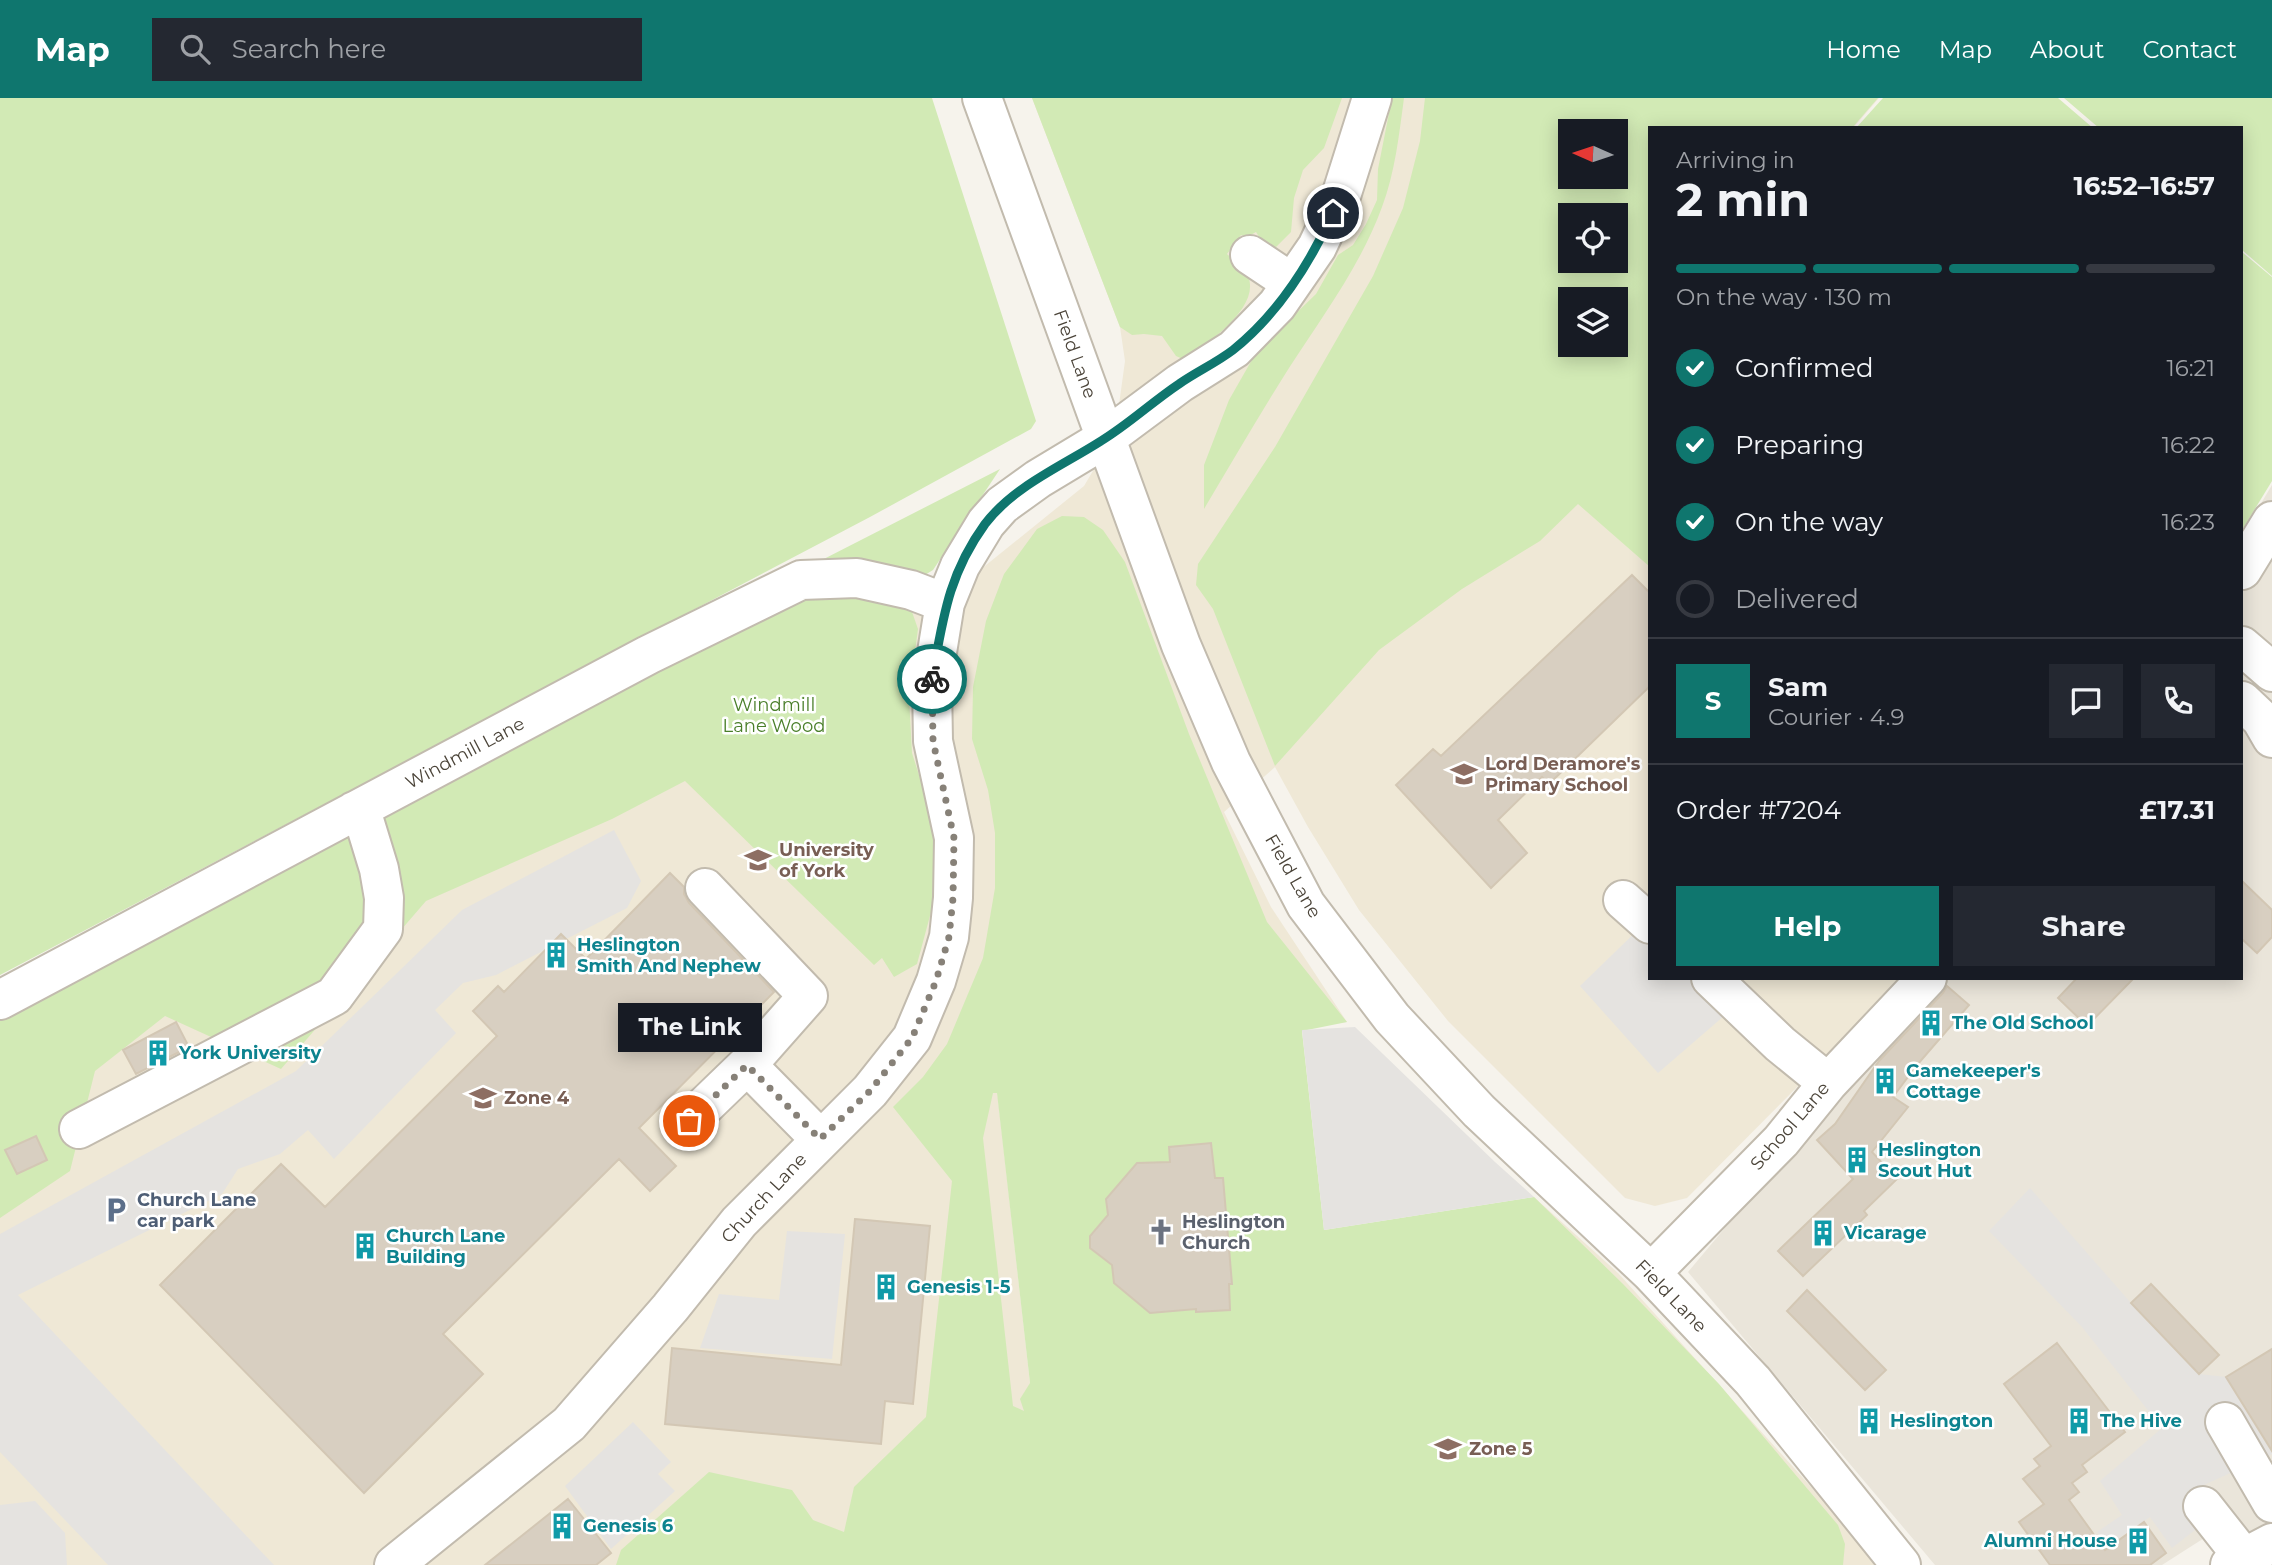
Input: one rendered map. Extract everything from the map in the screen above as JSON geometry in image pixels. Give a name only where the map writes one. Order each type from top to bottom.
[{"type":"street","name":"Field Lane","points":[[982,98],[1166,604],[1226,750],[1306,905],[1392,1018],[1479,1111],[1651,1273],[1753,1381],[1877,1549],[1901,1565]]},
{"type":"street","name":"Church Lane","points":[[394,1565],[569,1424],[670,1308],[739,1222],[870,1091],[912,1038],[936,981],[949,937],[953,898],[954,838],[933,741],[932,683],[945,603],[960,566],[973,543],[1002,505],[1038,479],[1106,438],[1180,383],[1234,349],[1277,305],[1317,247],[1341,196],[1372,98]]},
{"type":"street","points":[[1250,255],[1292,283]]},
{"type":"street","points":[[2243,568],[2272,521]]},
{"type":"street","name":"Windmill Lane","points":[[0,1000],[648,655],[800,579],[857,578],[911,590],[945,603]]},
{"type":"street","points":[[2243,647],[2272,672]]},
{"type":"street","points":[[2243,702],[2261,719],[2272,738]]},
{"type":"street","points":[[79,1129],[334,996],[383,929],[384,898],[379,869],[361,810],[354,811]]},
{"type":"street","points":[[689,1121],[747,1065],[808,996],[705,888]]},
{"type":"street","points":[[1713,980],[1780,1044],[1828,1083]]},
{"type":"street","name":"School Lane","points":[[1651,1273],[1781,1141],[1828,1083],[1925,980]]},
{"type":"street","points":[[747,1065],[820,1139]]},
{"type":"street","points":[[2225,1422],[2272,1503]]},
{"type":"street","points":[[2203,1506],[2254,1556]]},
{"type":"shaded area","name":"University of York","points":[[1032,98],[1879,98],[1855,126],[1648,126],[1648,980],[1896,980],[1801,1083],[1687,1198],[1655,1206],[1625,1198],[1448,1021],[1359,910],[1275,767],[1224,812],[1271,907],[1347,1022],[995,1072],[1030,1383],[1534,1197],[1618,1273],[1841,1520],[1878,1565],[0,1565],[0,1000],[648,655],[944,599],[1084,486],[1115,434],[1125,361],[1120,327]]},
{"type":"shaded area","points":[[2272,485],[2272,1565],[2247,1565],[2223,1526],[2162,1565],[1935,1565],[1688,1272],[1933,980],[2243,980],[2243,533]]},
{"type":"shaded area","name":"Church Lane car park","points":[[614,830],[641,881],[627,908],[496,975],[463,983],[435,1010],[456,1033],[334,1159],[308,1130],[280,1154],[238,1169],[222,1194],[18,1295],[274,1565],[108,1565],[0,1452],[0,1234],[296,1071],[462,910]]},
{"type":"shaded area","points":[[1647,921],[1648,980],[1713,980],[1739,1003],[1658,1073],[1580,986]]},
{"type":"shaded area","points":[[1355,1027],[1534,1197],[1324,1230],[1302,1030]]},
{"type":"shaded area","points":[[2030,1188],[2131,1303],[2199,1374],[2226,1377],[2272,1451],[2272,1454],[2204,1483],[2214,1496],[2200,1526],[2172,1548],[2150,1517],[2107,1546],[2097,1532],[2122,1515],[2100,1481],[2162,1428],[2082,1327],[1989,1231]]},
{"type":"shaded area","points":[[787,1231],[845,1234],[832,1359],[700,1348],[719,1294],[779,1300]]},
{"type":"shaded area","points":[[633,1422],[671,1462],[658,1474],[675,1491],[611,1549],[565,1486]]},
{"type":"shaded area","points":[[35,1501],[65,1533],[67,1565],[0,1565],[0,1505]]},
{"type":"green space","points":[[0,98],[932,98],[1036,421],[1031,429],[870,517],[0,975]]},
{"type":"green space","points":[[1032,98],[1342,98],[1324,148],[1303,170],[1294,198],[1291,232],[1276,247],[1265,246],[1256,232],[1247,237],[1241,235],[1227,254],[1247,274],[1250,286],[1247,299],[1230,323],[1185,360],[1176,356],[1162,336],[1132,335],[1120,327]]},
{"type":"green space","points":[[1392,98],[1404,98],[1396,154],[1382,207],[1373,228],[1340,290],[1278,385],[1204,509],[1204,465],[1229,400],[1257,351],[1316,294],[1338,255],[1353,245],[1377,200],[1378,169]]},
{"type":"green space","points":[[1425,98],[1878,98],[1854,126],[1648,126],[1648,565],[1578,504],[1540,541],[1462,589],[1379,650],[1275,766],[1213,609],[1196,585],[1198,564],[1275,447],[1373,276],[1403,208],[1420,141]]},
{"type":"green space","points":[[1883,98],[2058,98],[2091,126],[1858,126]]},
{"type":"green space","points":[[2064,98],[2272,98],[2272,276],[2243,251],[2243,126],[2097,126]]},
{"type":"green space","points":[[2243,253],[2272,277],[2272,481],[2243,528]]},
{"type":"green space","points":[[1000,469],[933,570],[920,578],[814,564]]},
{"type":"green space","points":[[1062,516],[1084,517],[1103,530],[1125,562],[1189,734],[1267,922],[1347,1022],[1302,1031],[1324,1230],[1534,1197],[1719,1384],[1838,1525],[1845,1544],[1843,1565],[616,1565],[621,1550],[709,1472],[792,1490],[813,1520],[844,1532],[854,1487],[926,1417],[952,1181],[893,1107],[923,1077],[947,1044],[983,958],[995,888],[995,833],[988,790],[972,739],[973,687],[986,621],[1004,574],[1037,529]],"holes":[[[993,1093],[997,1093],[1030,1383],[1020,1399],[1024,1411],[1013,1406],[983,1138]]]},
{"type":"green space","name":"Windmill Lane Wood","points":[[801,581],[911,609],[918,629],[909,697],[912,753],[934,822],[934,901],[917,964],[894,977],[882,958],[874,965],[685,781],[612,819],[426,901],[281,1069],[165,1016],[95,1071],[70,1171],[0,1218],[0,1004]]},
{"type":"building","points":[[1632,575],[1648,591],[1648,688],[1549,784],[1542,777],[1498,820],[1527,853],[1491,888],[1396,785],[1433,749],[1441,756]]},
{"type":"building","name":"Church Lane Building","points":[[670,873],[684,887],[689,903],[774,992],[639,1128],[676,1166],[650,1191],[619,1159],[443,1334],[483,1374],[364,1493],[160,1285],[281,1164],[325,1207],[497,1036],[473,1011],[498,986],[504,992],[561,934],[586,959]]},
{"type":"building","points":[[2243,882],[2272,910],[2272,937],[2257,953],[2243,940]]},
{"type":"building","points":[[2075,980],[2132,980],[2087,1026],[2058,998]]},
{"type":"building","points":[[1947,986],[1969,1005],[1893,1097],[1908,1107],[1872,1152],[1897,1179],[1864,1211],[1867,1215],[1803,1276],[1778,1251],[1853,1179],[1817,1140],[1835,1124],[1879,1061]]},
{"type":"building","name":"York University","points":[[176,1022],[189,1047],[136,1074],[123,1050]]},
{"type":"building","points":[[36,1136],[47,1160],[17,1174],[5,1150]]},
{"type":"building","name":"Heslington Church","points":[[1211,1143],[1215,1178],[1223,1178],[1232,1284],[1229,1284],[1230,1310],[1196,1312],[1196,1309],[1150,1313],[1114,1283],[1112,1265],[1090,1248],[1090,1236],[1108,1215],[1106,1199],[1137,1163],[1170,1162],[1169,1147]]},
{"type":"building","name":"Genesis 1-5","points":[[855,1219],[930,1226],[913,1404],[885,1401],[881,1444],[665,1424],[672,1348],[841,1365]]},
{"type":"building","points":[[2151,1284],[2219,1355],[2199,1374],[2131,1303]]},
{"type":"building","points":[[1807,1290],[1886,1370],[1865,1390],[1787,1311]]},
{"type":"building","points":[[2057,1343],[2125,1432],[2082,1465],[2087,1472],[2072,1483],[2079,1492],[2069,1500],[2105,1550],[2144,1522],[2166,1553],[2150,1565],[2050,1565],[2019,1522],[2044,1504],[2023,1479],[2040,1466],[2034,1459],[2051,1446],[2004,1384]]},
{"type":"building","points":[[2272,1349],[2272,1451],[2226,1377]]},
{"type":"building","name":"Genesis 6","points":[[568,1499],[611,1553],[596,1565],[485,1565]]},
{"type":"way so far","points":[[689,1121],[747,1065],[820,1139],[870,1091],[912,1038],[936,981],[949,937],[953,898],[954,838],[933,741],[932,679]]},
{"type":"place","name":"Lord Deramore's Primary School","points":[[1464,774]]},
{"type":"place","name":"University of York","points":[[758,860]]},
{"type":"place","name":"Heslington Smith And Nephew","points":[[556,955]]},
{"type":"place","name":"The Old School","points":[[1931,1023]]},
{"type":"place","name":"York University","points":[[158,1053]]},
{"type":"place","name":"Gamekeeper's Cottage","points":[[1885,1081]]},
{"type":"place","name":"Zone 4","points":[[483,1098]]},
{"type":"place","name":"The Link","points":[[689,1121]]},
{"type":"place","name":"Heslington Scout Hut","points":[[1857,1160]]},
{"type":"place","name":"Church Lane car park","points":[[116,1210]]},
{"type":"place","name":"Heslington Church","points":[[1161,1232]]},
{"type":"place","name":"Vicarage","points":[[1823,1233]]},
{"type":"place","name":"Church Lane Building","points":[[365,1246]]},
{"type":"place","name":"Genesis 1-5","points":[[886,1287]]},
{"type":"place","name":"Heslington","points":[[1869,1421]]},
{"type":"place","name":"The Hive","points":[[2079,1421]]},
{"type":"place","name":"Zone 5","points":[[1448,1449]]},
{"type":"place","name":"Genesis 6","points":[[562,1526]]},
{"type":"place","name":"Alumni House","points":[[2138,1541]]},
{"type":"route","points":[[932,679],[945,603],[960,566],[986,523],[1002,505],[1021,490],[1106,438],[1180,383],[1234,349],[1277,305],[1317,247],[1333,213]]}]
